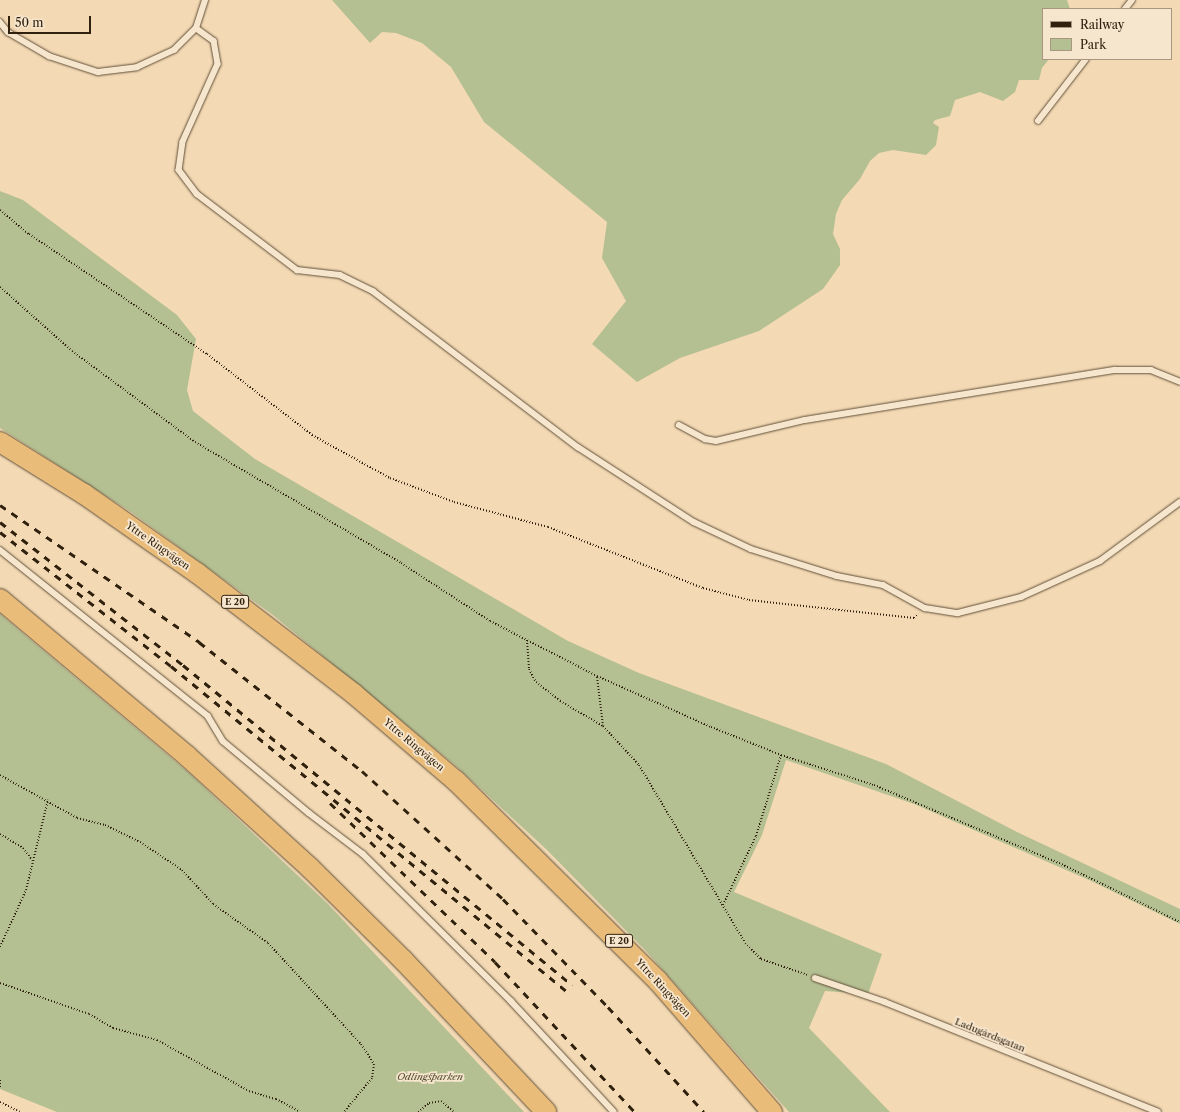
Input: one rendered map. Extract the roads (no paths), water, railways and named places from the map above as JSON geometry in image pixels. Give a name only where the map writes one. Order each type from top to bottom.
[{"type":"highway","name":"Yttre Ringvägen","points":[[0,442],[84,494],[197,573],[348,690],[456,781],[562,882],[658,981],[772,1112]]},
{"type":"highway","points":[[0,599],[187,756],[310,868],[403,960],[546,1112]]},
{"type":"lane","points":[[0,22],[8,32],[49,56],[98,72],[137,66],[174,50],[196,28],[205,0]]},
{"type":"lane","points":[[1126,8],[1132,0]]},
{"type":"lane","points":[[196,28],[214,41],[218,64],[183,142],[179,170],[197,194],[244,232],[297,270],[340,275],[373,291],[578,447],[694,522],[751,549],[837,576],[883,585],[925,608],[958,613],[1021,597],[1100,561],[1180,502]]},
{"type":"lane","points":[[1038,121],[1085,60]]},
{"type":"lane","points":[[679,425],[705,439],[716,441],[805,420],[1115,370],[1151,370],[1180,382]]},
{"type":"lane","points":[[0,550],[208,716],[223,741],[309,813],[363,854],[510,1000],[614,1112]]},
{"type":"lane","name":"Ladugårdsgatan","points":[[815,978],[892,1005],[1158,1112]]},
{"type":"railway","points":[[0,505],[199,642],[362,771],[503,899],[608,1007],[704,1112]]},
{"type":"railway","points":[[0,522],[183,665],[572,985]]},
{"type":"railway","points":[[0,532],[171,666],[570,994]]},
{"type":"railway","points":[[330,803],[495,962],[635,1112]]},
{"type":"park label","name":"Odlingsparken","points":[[430,1077]]}]
